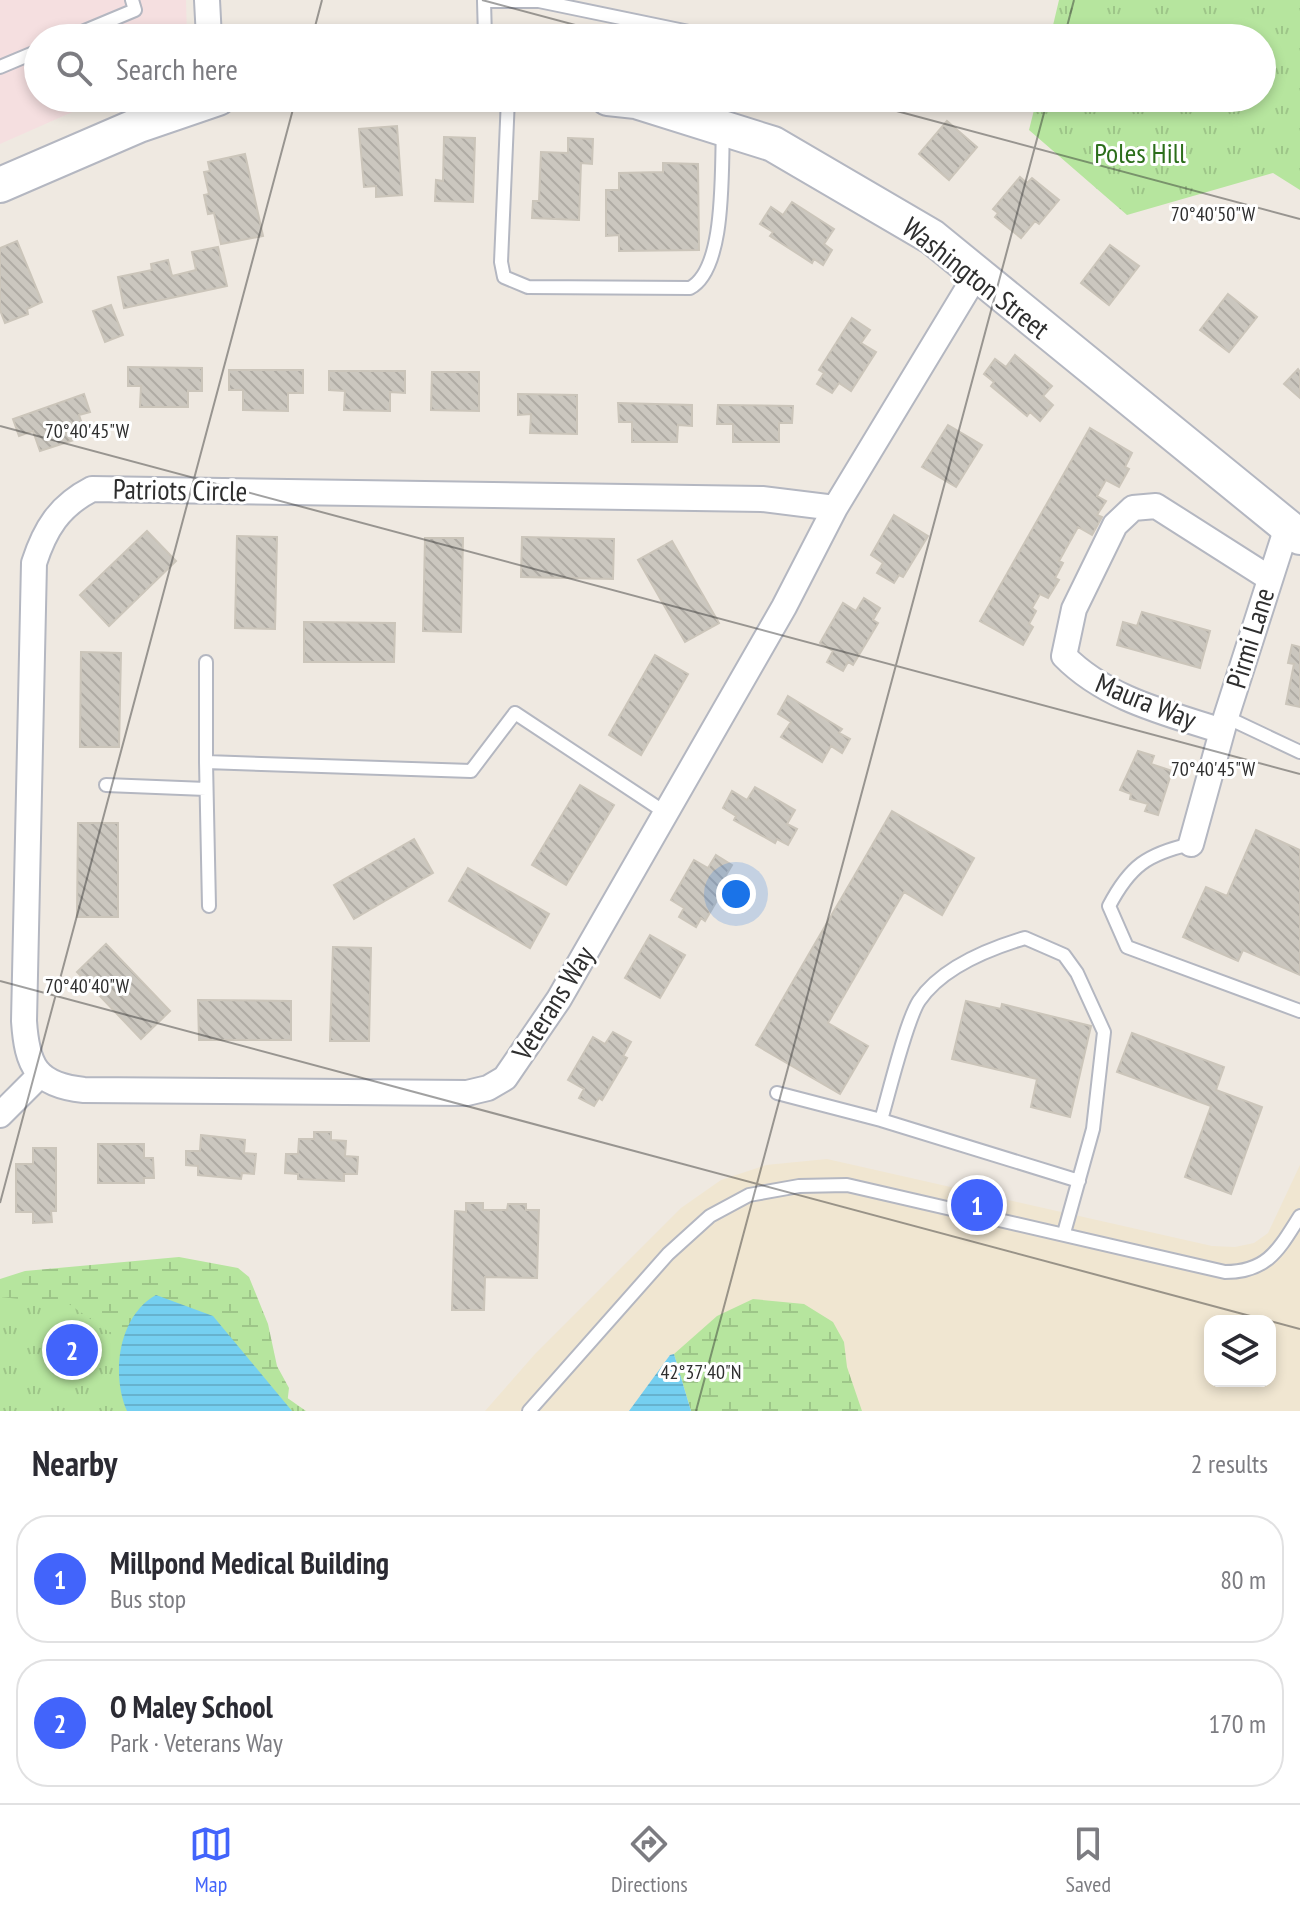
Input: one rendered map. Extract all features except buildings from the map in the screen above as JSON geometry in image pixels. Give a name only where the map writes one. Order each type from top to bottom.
[{"type":"main road","points":[[0,183],[176,112]]},
{"type":"main road","name":"Washington Street","points":[[691,112],[716,117],[773,144],[932,237],[1296,531]]},
{"type":"street","points":[[207,0],[208,24]]},
{"type":"street","name":"Veterans Way","points":[[40,1075],[64,1088],[84,1090],[467,1093],[488,1088],[505,1078],[537,1034],[784,607],[835,508],[976,275]]},
{"type":"street","name":"Patriots Circle","points":[[40,1075],[27,1057],[24,1021],[33,576],[40,543],[53,518],[72,499],[92,489],[762,499],[835,508]]},
{"type":"street","name":"Maura Way","points":[[1224,724],[1109,691],[1080,673],[1064,656],[1074,609],[1115,525],[1133,508],[1156,506],[1269,578]]},
{"type":"street","name":"Pirmi Lane","points":[[1191,844],[1269,578],[1296,531]]},
{"type":"street","points":[[0,1115],[40,1075]]},
{"type":"lane","points":[[102,24],[135,10],[132,0]]},
{"type":"lane","points":[[485,24],[484,1],[539,1],[650,24]]},
{"type":"lane","points":[[0,67],[24,57]]},
{"type":"lane","points":[[507,112],[501,262],[504,277],[528,287],[690,288],[700,282],[715,249],[716,117]]},
{"type":"lane","points":[[206,662],[209,906]]},
{"type":"lane","points":[[206,762],[471,771],[515,713],[666,813]]},
{"type":"lane","points":[[1224,724],[1300,752]]},
{"type":"lane","points":[[106,785],[206,789]]},
{"type":"lane","points":[[1191,844],[1150,856],[1125,875],[1109,906],[1127,947],[1300,1011]]},
{"type":"lane","points":[[881,1120],[919,1002],[965,962],[1025,938],[1046,944],[1064,955],[1077,973],[1104,1032],[1093,1129],[1064,1233]]},
{"type":"lane","points":[[777,1093],[881,1120],[1079,1181]]},
{"type":"lane","points":[[529,1411],[668,1254],[710,1216],[749,1195],[799,1186],[847,1185],[1064,1233],[1179,1264],[1245,1272],[1263,1264],[1278,1250],[1300,1216]]},
{"type":"shaded area","points":[[0,0],[186,0],[187,24],[24,24],[24,112],[72,112],[0,144]]},
{"type":"shaded area","points":[[827,1159],[1212,1246],[1235,1247],[1254,1243],[1268,1233],[1300,1165],[1300,1411],[485,1411],[535,1354],[681,1208],[721,1180],[766,1165]]},
{"type":"green space","name":"Poles Hill","points":[[1059,0],[1300,0],[1300,190],[1273,173],[1127,215],[1029,130],[1034,112],[1276,112],[1276,24],[1053,24]]},
{"type":"green space","points":[[179,1257],[238,1268],[249,1277],[268,1324],[277,1366],[289,1388],[287,1405],[119,1393],[0,1411],[0,1279],[25,1271]]},
{"type":"green space","points":[[0,1297],[69,1304],[126,1344],[286,1397],[306,1411],[0,1411]]},
{"type":"green space","points":[[753,1299],[804,1304],[833,1322],[844,1342],[847,1367],[862,1411],[691,1411],[674,1354],[717,1316]]},
{"type":"water","points":[[156,1295],[213,1316],[292,1411],[127,1411],[119,1381],[121,1347],[133,1317]]},
{"type":"water","points":[[674,1354],[691,1411],[629,1411],[670,1355]]},
{"type":"place","name":"Millpond Medical Building","points":[[977,1205]]},
{"type":"place","name":"O Maley School","points":[[72,1350]]}]
